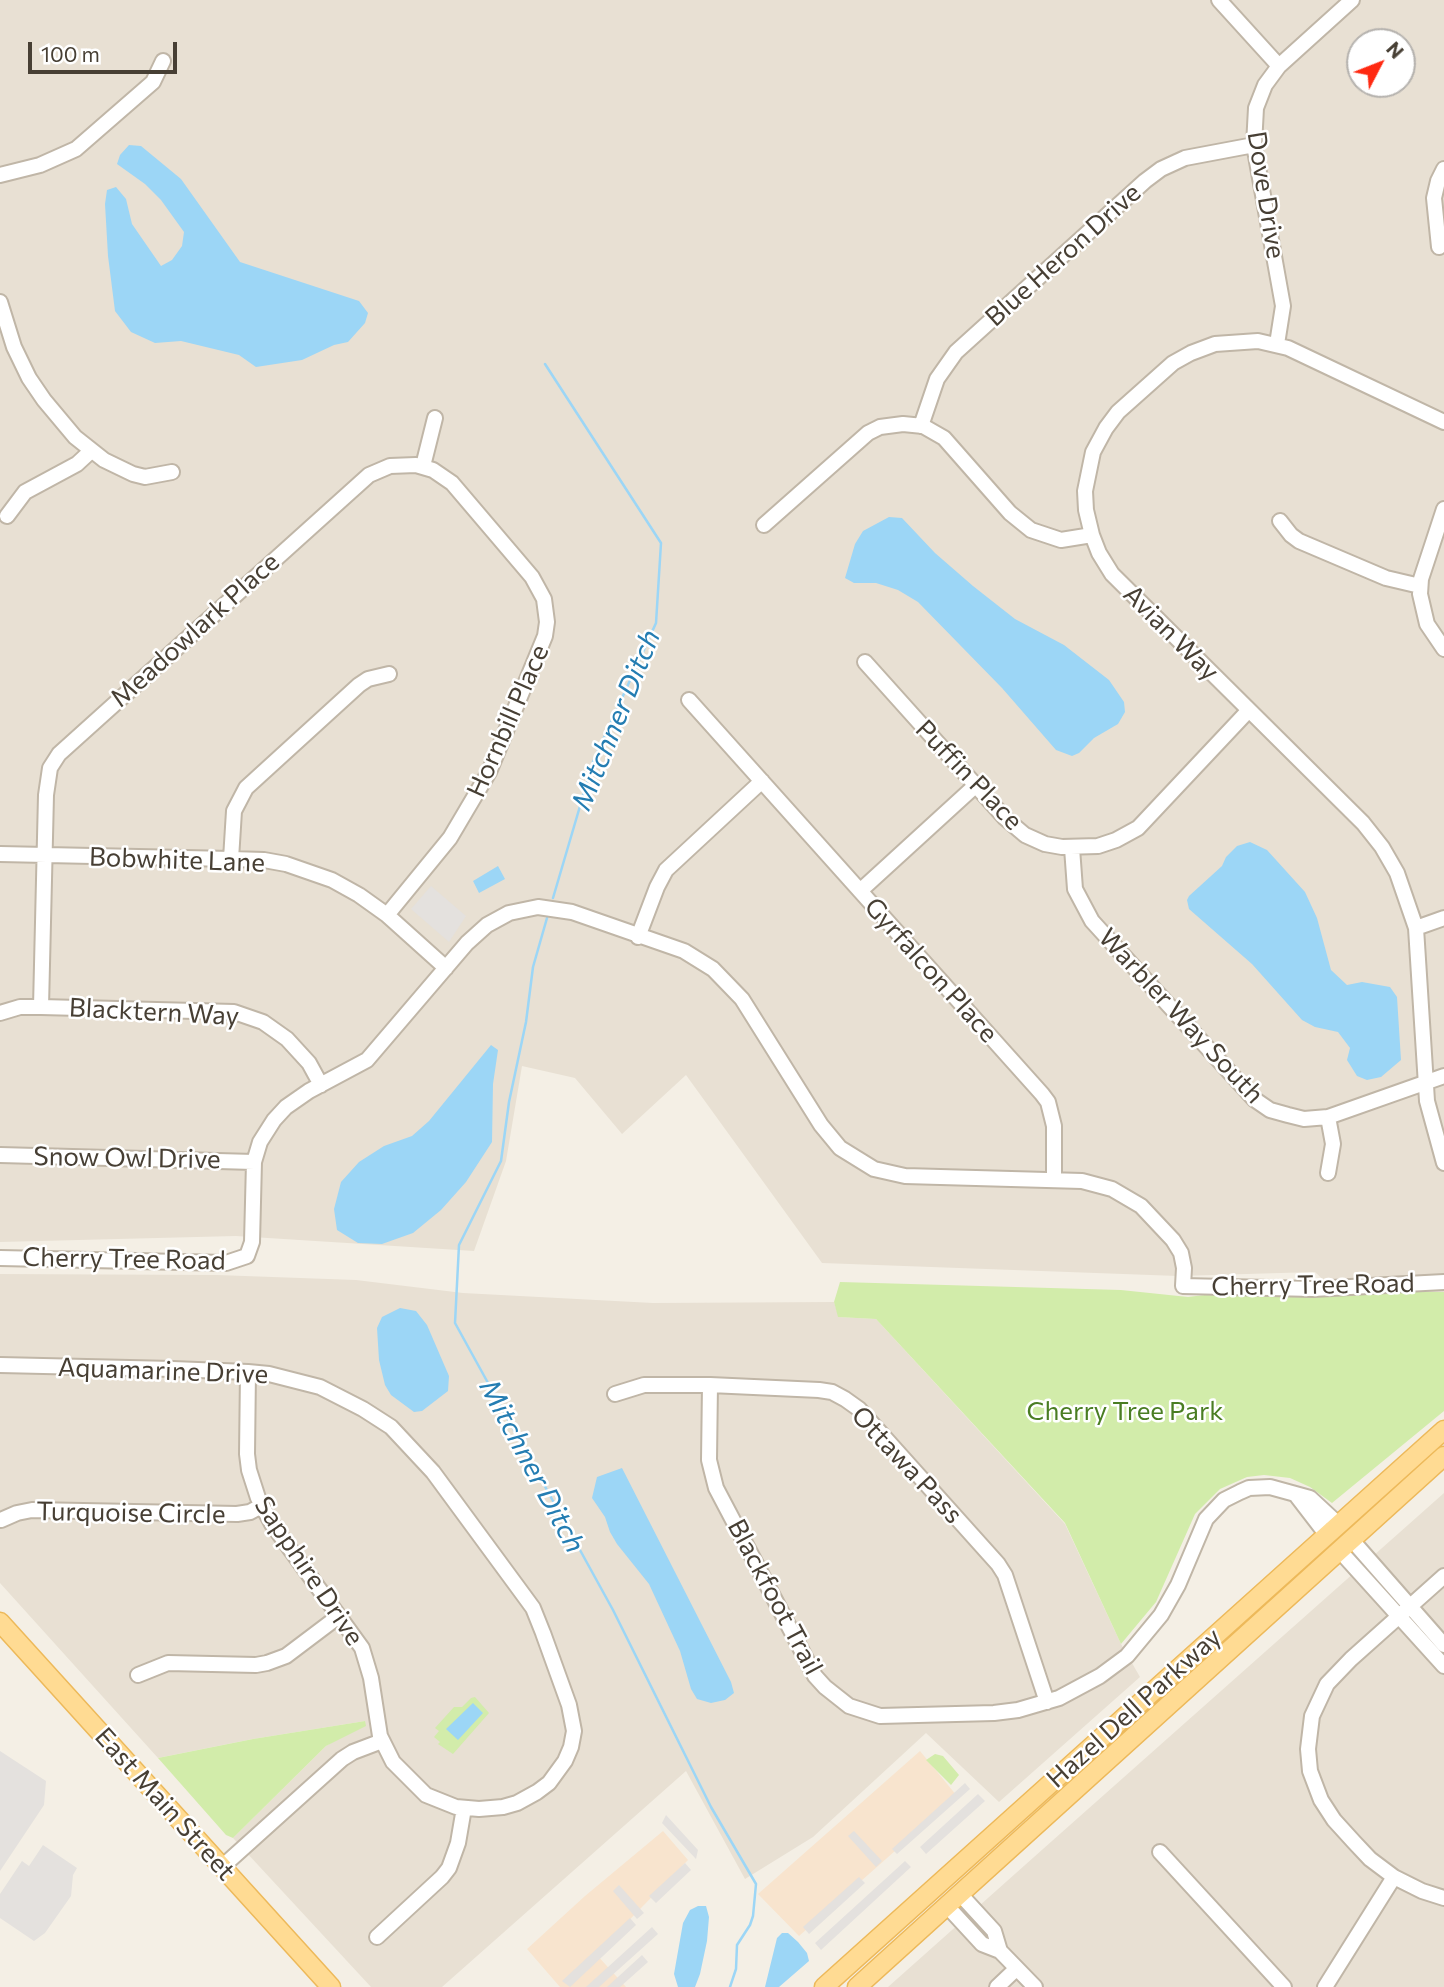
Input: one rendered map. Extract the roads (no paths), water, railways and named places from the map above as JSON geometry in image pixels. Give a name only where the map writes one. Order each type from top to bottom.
[{"type":"main road","name":"Hazel Dell Parkway","points":[[824,1987],[1444,1430]]},
{"type":"main road","name":"Hazel Dell Parkway","points":[[857,1987],[1444,1456]]},
{"type":"main road","name":"East Main Street","points":[[0,1622],[331,1987]]},
{"type":"street","points":[[1219,0],[1279,66]]},
{"type":"street","name":"Dove Drive","points":[[1277,344],[1283,306],[1254,145],[1256,108],[1265,85],[1279,66],[1352,0]]},
{"type":"street","points":[[0,175],[40,166],[76,149],[153,82],[163,61]]},
{"type":"street","name":"Blue Heron Drive","points":[[921,426],[937,379],[956,352],[1145,181],[1161,169],[1185,158],[1254,145]]},
{"type":"street","points":[[1439,247],[1434,198],[1444,169]]},
{"type":"street","points":[[0,302],[14,347],[37,390],[60,421],[91,451],[133,474],[145,477],[172,472]]},
{"type":"street","name":"Avian Way","points":[[1444,422],[1277,344],[1233,341],[1199,349],[1167,367],[1118,412],[1098,442],[1087,473],[1085,500],[1092,535],[1105,564],[1119,581],[1352,811],[1373,835],[1397,873],[1416,928],[1427,1101],[1444,1163]]},
{"type":"street","points":[[423,466],[435,418]]},
{"type":"street","points":[[764,525],[868,433],[880,427],[897,424],[921,426],[936,432],[950,444],[1010,513],[1031,530],[1061,540],[1092,535]]},
{"type":"street","points":[[7,516],[25,492],[77,464],[91,451]]},
{"type":"street","name":"Meadowlark Place","points":[[41,1007],[43,856],[50,768],[69,743],[369,475],[390,466],[423,466]]},
{"type":"street","name":"Hornbill Place","points":[[387,915],[441,850],[472,803],[497,756],[547,629],[547,607],[533,577],[452,483],[423,466]]},
{"type":"street","points":[[1444,509],[1420,586],[1423,614],[1431,632],[1444,649]]},
{"type":"street","points":[[1280,521],[1299,541],[1386,578],[1420,586]]},
{"type":"street","name":"Puffin Place","points":[[864,662],[1005,818],[1025,835],[1045,844],[1072,848],[1098,846],[1138,828],[1249,710]]},
{"type":"street","points":[[231,859],[234,811],[246,788],[359,685],[389,674]]},
{"type":"street","name":"Gyrfalcon Place","points":[[689,700],[1048,1102],[1054,1126],[1054,1179]]},
{"type":"street","points":[[638,937],[666,870],[762,781]]},
{"type":"street","points":[[860,891],[975,786]]},
{"type":"street","name":"Warbler Way South","points":[[1072,848],[1075,889],[1092,920],[1240,1087],[1270,1110],[1304,1119],[1328,1117],[1444,1076]]},
{"type":"street","name":"Bobwhite Lane","points":[[0,854],[264,860],[307,870],[359,895],[387,915],[446,968]]},
{"type":"street","points":[[254,1162],[260,1142],[274,1119],[286,1107],[366,1060],[469,941],[487,925],[509,913],[526,908],[548,907],[572,912],[684,951],[721,975],[743,999],[821,1125],[840,1148],[874,1169],[905,1176],[1054,1179]]},
{"type":"street","points":[[1416,928],[1444,919]]},
{"type":"street","name":"Blacktern Way","points":[[0,1013],[20,1007],[234,1012],[263,1022],[287,1039],[309,1063],[321,1085]]},
{"type":"street","points":[[1328,1117],[1333,1144],[1328,1173]]},
{"type":"street","name":"Snow Owl Drive","points":[[0,1155],[254,1162]]},
{"type":"street","name":"Cherry Tree Road","points":[[0,1258],[226,1263],[247,1256],[252,1242],[254,1162]]},
{"type":"street","name":"Cherry Tree Road","points":[[1054,1179],[1091,1182],[1126,1195],[1141,1206],[1173,1240],[1181,1254],[1184,1268],[1183,1286],[1313,1289],[1444,1282]]},
{"type":"street","name":"Aquamarine Drive","points":[[0,1365],[248,1372],[290,1377],[320,1387],[391,1427],[433,1472],[533,1608],[573,1717],[571,1747],[558,1773],[549,1783],[529,1797],[503,1807],[464,1808]]},
{"type":"street","name":"Sapphire Drive","points":[[248,1372],[247,1454],[261,1506],[355,1637],[367,1659],[382,1741],[399,1770],[426,1795],[446,1805],[464,1808]]},
{"type":"street","name":"Ottawa Pass","points":[[615,1394],[644,1385],[820,1390],[845,1399],[859,1409],[998,1564],[1005,1575],[1046,1702]]},
{"type":"street","name":"Blackfoot Trail","points":[[710,1385],[711,1474],[806,1661],[825,1687],[849,1706],[880,1716],[1018,1710],[1074,1692],[1100,1676],[1138,1644],[1170,1600],[1206,1519],[1224,1500],[1249,1488],[1280,1489],[1310,1497],[1332,1529]]},
{"type":"street","name":"Turquoise Circle","points":[[1,1520],[32,1510],[237,1514],[250,1512],[261,1506]]},
{"type":"street","points":[[1345,1544],[1404,1611],[1444,1666]]},
{"type":"street","points":[[1444,1576],[1345,1664],[1327,1684],[1312,1716],[1308,1749],[1313,1780],[1326,1808],[1365,1853],[1394,1877],[1444,1898]]},
{"type":"street","points":[[1404,1611],[1444,1645]]},
{"type":"street","points":[[138,1675],[168,1663],[256,1665],[267,1662],[286,1656],[339,1616]]},
{"type":"street","points":[[222,1867],[342,1759],[382,1741]]},
{"type":"street","points":[[377,1937],[449,1868],[458,1843],[464,1808]]},
{"type":"street","points":[[1160,1852],[1284,1987]]},
{"type":"street","points":[[1325,1987],[1394,1877]]},
{"type":"street","points":[[954,1900],[982,1944],[1000,1951],[1035,1987]]},
{"type":"street","points":[[997,1987],[1016,1969]]},
{"type":"water","points":[[129,145],[141,146],[181,179],[240,262],[359,301],[368,313],[365,323],[348,342],[334,345],[302,360],[256,367],[239,355],[181,341],[155,343],[131,332],[115,311],[108,256],[105,204],[107,190],[116,187],[126,199],[132,224],[161,266],[172,260],[182,246],[184,232],[161,200],[145,184],[117,164],[120,155]]},
{"type":"water","points":[[889,517],[902,518],[935,553],[1015,619],[1064,645],[1109,680],[1124,702],[1125,712],[1118,724],[1094,738],[1079,753],[1072,756],[1056,750],[1002,688],[918,602],[898,590],[876,583],[854,583],[845,578],[855,544],[863,531]]},
{"type":"water","points":[[1250,842],[1267,850],[1305,892],[1317,918],[1331,970],[1347,985],[1362,982],[1390,987],[1397,997],[1401,1060],[1381,1077],[1367,1080],[1357,1076],[1347,1060],[1350,1048],[1338,1032],[1315,1027],[1302,1020],[1252,964],[1189,909],[1189,896],[1222,866],[1226,857],[1237,846]]},
{"type":"water","points":[[498,866],[505,879],[479,893],[473,881]]},
{"type":"water","points":[[491,1045],[498,1050],[493,1084],[492,1142],[466,1182],[441,1210],[413,1233],[382,1244],[358,1243],[337,1230],[334,1209],[341,1182],[359,1162],[384,1146],[412,1136],[429,1121]]},
{"type":"water","points":[[400,1308],[416,1311],[427,1325],[449,1376],[448,1391],[422,1411],[414,1412],[391,1395],[385,1385],[379,1360],[377,1328],[382,1317]]},
{"type":"water","points":[[622,1468],[731,1682],[734,1693],[725,1700],[711,1703],[697,1699],[691,1689],[680,1651],[649,1584],[617,1544],[605,1517],[592,1498],[597,1477]]},
{"type":"water","points":[[473,1703],[483,1713],[458,1740],[446,1729]]},
{"type":"water","points":[[706,1906],[709,1917],[700,1974],[695,1987],[678,1987],[674,1974],[683,1923],[690,1910]]},
{"type":"water","points":[[782,1933],[788,1933],[798,1942],[807,1953],[809,1961],[779,1987],[765,1987],[777,1938]]},
{"type":"waterway","name":"Mitchner Ditch","points":[[545,364],[661,543],[656,623],[593,762],[553,898]]},
{"type":"waterway","name":"Mitchner Ditch","points":[[547,918],[533,967],[501,1161],[459,1245],[455,1323],[613,1610],[711,1807],[756,1884],[753,1916],[737,1945],[736,1969],[730,1987]]},
{"type":"park label","name":"Cherry Tree Park","points":[[1125,1411]]}]
